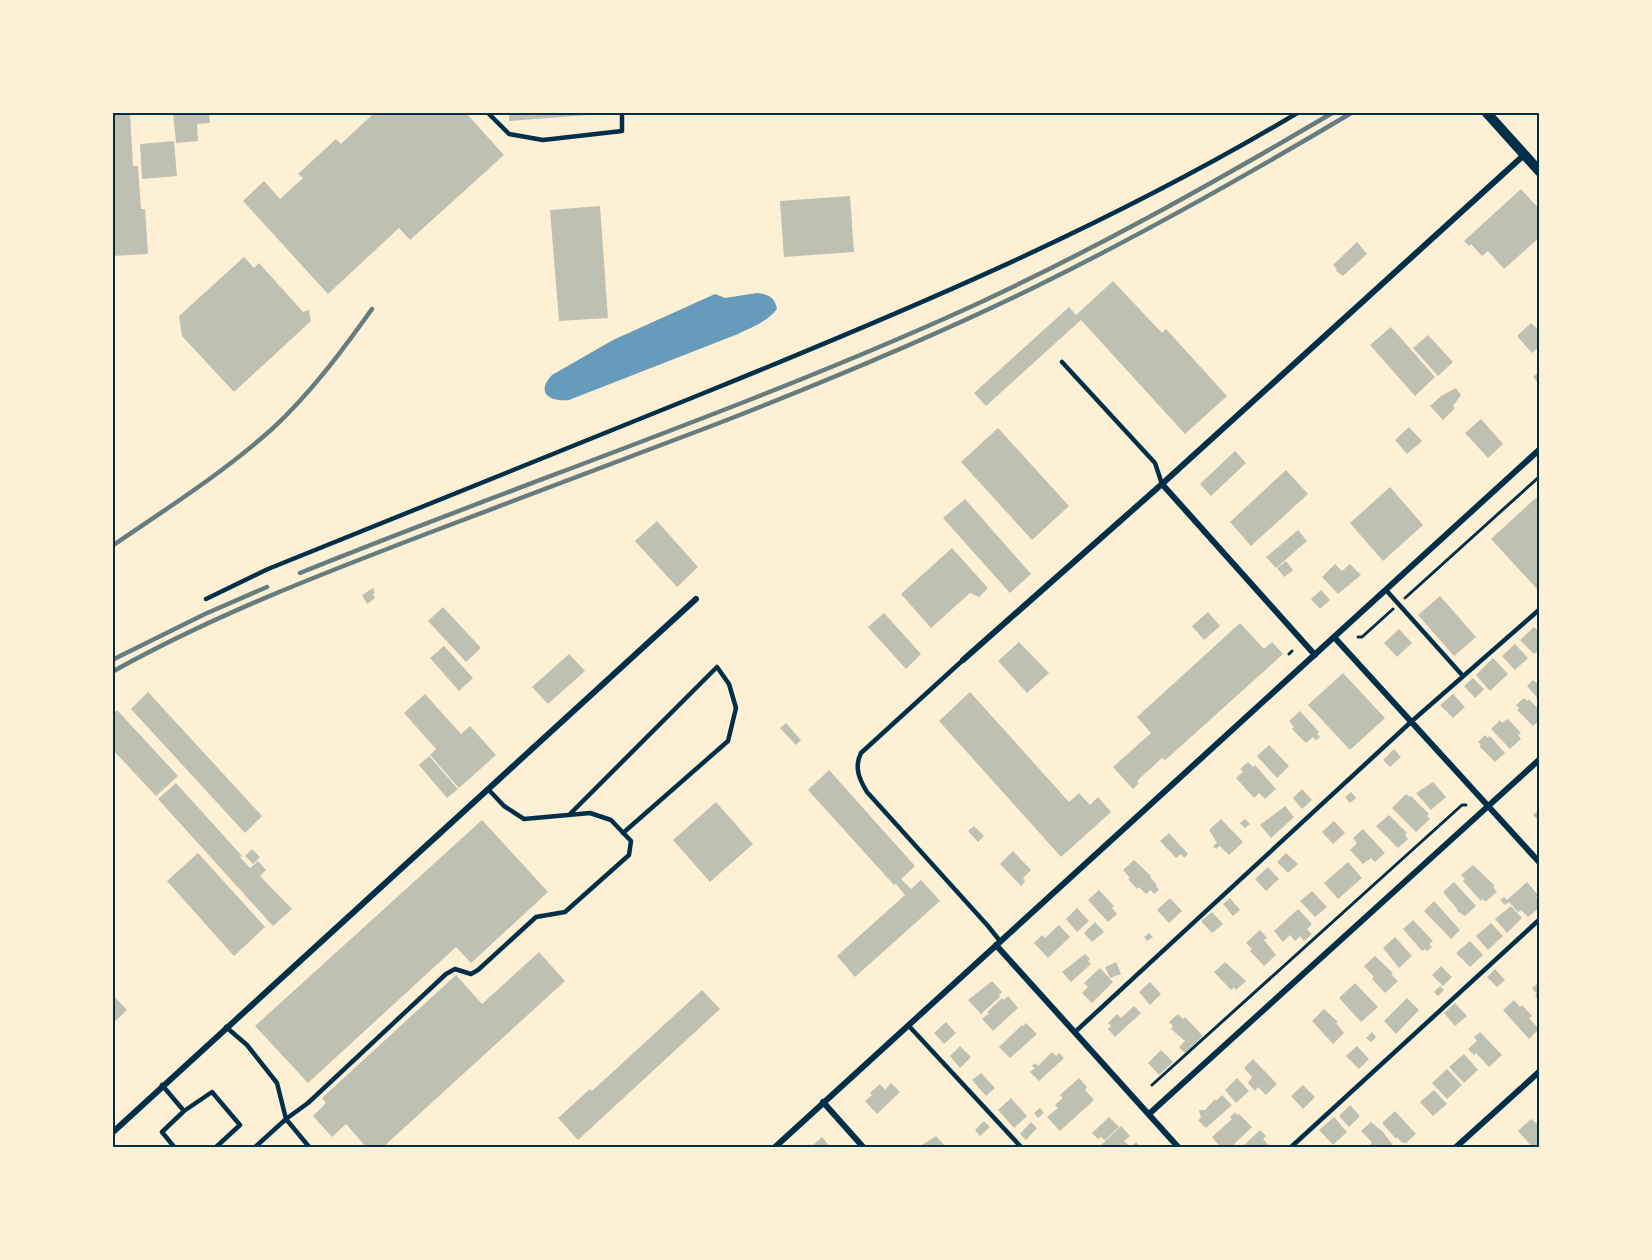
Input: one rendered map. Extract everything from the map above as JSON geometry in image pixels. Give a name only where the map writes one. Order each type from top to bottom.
[{"type":"street","points":[[1486,112],[1539,172]]},
{"type":"street","points":[[963,660],[1162,484],[1524,155]]},
{"type":"street","points":[[774,1148],[1539,448]]},
{"type":"street","points":[[1162,484],[1315,655]]},
{"type":"street","points":[[112,1133],[696,599]]},
{"type":"street","points":[[1334,637],[1539,863]]},
{"type":"street","points":[[1149,1114],[1539,759]]},
{"type":"street","points":[[998,943],[1179,1148]]},
{"type":"street","points":[[1455,1148],[1539,1071]]},
{"type":"street","points":[[823,1102],[864,1148]]},
{"type":"lane","points":[[487,112],[509,134],[543,140],[622,131],[622,112]]},
{"type":"lane","points":[[206,599],[268,569],[786,360],[940,295],[1118,210],[1299,112]]},
{"type":"lane","points":[[1062,362],[1155,463],[1162,484]]},
{"type":"lane","points":[[1386,590],[1463,676]]},
{"type":"lane","points":[[1076,1032],[1412,721],[1539,609]]},
{"type":"lane","points":[[963,660],[861,753],[857,768],[867,792],[988,926],[998,943]]},
{"type":"lane","points":[[568,816],[717,667],[729,684],[736,708],[728,741],[623,832]]},
{"type":"lane","points":[[254,1148],[308,1103],[446,974],[455,969],[471,974],[536,917],[565,912],[629,855],[631,840],[611,820],[591,813],[524,819],[504,806],[488,788]]},
{"type":"lane","points":[[1290,1148],[1539,920]]},
{"type":"lane","points":[[908,1025],[1022,1148]]},
{"type":"lane","points":[[226,1027],[247,1045],[277,1083],[286,1119],[310,1148]]},
{"type":"lane","points":[[162,1085],[184,1111]]},
{"type":"lane","points":[[175,1148],[162,1132],[184,1111],[212,1092],[240,1125],[216,1147]]},
{"type":"path","points":[[1358,637],[1362,637],[1539,476]]},
{"type":"path","points":[[1152,1085],[1462,805],[1466,805]]},
{"type":"water","points":[[757,293],[770,297],[777,309],[764,321],[738,334],[569,400],[551,398],[545,391],[547,381],[552,375],[613,340],[715,294],[725,298]]},
{"type":"building","points":[[112,112],[130,112],[133,166],[138,166],[141,209],[145,209],[148,254],[112,256]]},
{"type":"building","points":[[173,112],[209,112],[210,123],[197,124],[198,141],[176,143]]},
{"type":"building","points":[[375,112],[465,112],[504,155],[410,240],[399,228],[328,294],[243,201],[264,181],[280,199],[303,178],[298,174],[336,139],[341,144]]},
{"type":"building","points":[[509,112],[602,112],[602,114],[509,121]]},
{"type":"building","points":[[174,141],[177,176],[142,179],[140,144]]},
{"type":"building","points":[[1521,189],[1540,210],[1540,237],[1504,269],[1488,251],[1482,256],[1471,244],[1469,246],[1464,241]]},
{"type":"building","points":[[850,196],[854,252],[784,257],[780,201]]},
{"type":"building","points":[[600,206],[608,318],[559,321],[550,210]]},
{"type":"building","points":[[1357,242],[1367,254],[1343,276],[1335,270],[1337,269],[1333,265]]},
{"type":"building","points":[[244,257],[254,268],[259,263],[303,312],[309,310],[311,321],[234,392],[182,336],[179,316]]},
{"type":"building","points":[[1113,281],[1162,333],[1166,329],[1227,396],[1185,434],[1081,320],[986,406],[974,393],[1069,307],[1076,315]]},
{"type":"building","points":[[1531,323],[1540,332],[1540,346],[1532,353],[1517,336]]},
{"type":"building","points":[[1391,327],[1435,377],[1415,396],[1370,345]]},
{"type":"building","points":[[1428,335],[1453,362],[1438,376],[1413,348]]},
{"type":"building","points":[[1540,371],[1540,385],[1533,377]]},
{"type":"building","points":[[1456,388],[1461,395],[1453,406],[1455,408],[1443,420],[1430,406],[1441,396]]},
{"type":"building","points":[[1481,419],[1503,444],[1488,458],[1465,433]]},
{"type":"building","points":[[1409,427],[1422,441],[1407,454],[1395,440]]},
{"type":"building","points":[[998,428],[1069,506],[1032,540],[961,462]]},
{"type":"building","points":[[1235,451],[1246,463],[1211,496],[1200,484]]},
{"type":"building","points":[[1286,470],[1308,494],[1251,546],[1230,522]]},
{"type":"building","points":[[1390,487],[1423,525],[1383,561],[1350,523]]},
{"type":"building","points":[[1540,494],[1540,588],[1538,590],[1491,539]]},
{"type":"building","points":[[965,499],[1031,574],[1010,593],[943,518]]},
{"type":"building","points":[[657,521],[698,567],[677,587],[635,541]]},
{"type":"building","points":[[1298,530],[1307,541],[1276,568],[1266,557]]},
{"type":"building","points":[[952,548],[988,588],[979,597],[970,593],[931,628],[901,594]]},
{"type":"building","points":[[1286,561],[1293,570],[1284,577],[1277,568]]},
{"type":"building","points":[[1335,564],[1342,571],[1350,564],[1361,575],[1338,594],[1322,577]]},
{"type":"building","points":[[373,588],[375,598],[367,604],[362,595]]},
{"type":"building","points":[[1321,590],[1330,600],[1320,609],[1311,599]]},
{"type":"building","points":[[1440,596],[1476,637],[1454,656],[1418,615]]},
{"type":"building","points":[[443,607],[481,648],[466,662],[428,621]]},
{"type":"building","points":[[1208,612],[1220,626],[1204,640],[1192,626]]},
{"type":"building","points":[[884,613],[921,654],[906,669],[868,627]]},
{"type":"building","points":[[1240,623],[1264,649],[1272,642],[1283,654],[1171,755],[1165,760],[1162,758],[1137,781],[1139,783],[1133,789],[1113,767],[1151,733],[1137,717]]},
{"type":"building","points":[[1534,627],[1540,633],[1540,649],[1534,654],[1520,640]]},
{"type":"building","points":[[1399,629],[1412,643],[1397,657],[1384,643]]},
{"type":"building","points":[[1019,642],[1049,673],[1027,693],[998,661]]},
{"type":"building","points":[[1515,644],[1528,658],[1515,670],[1502,656]]},
{"type":"building","points":[[444,646],[473,678],[459,691],[430,658]]},
{"type":"building","points":[[569,654],[585,671],[548,704],[532,687]]},
{"type":"building","points":[[1493,658],[1508,674],[1490,691],[1476,675]]},
{"type":"building","points":[[1343,673],[1385,718],[1350,750],[1308,705]]},
{"type":"building","points":[[1473,678],[1484,689],[1475,698],[1464,686]]},
{"type":"building","points":[[1533,680],[1540,686],[1540,701],[1527,686]]},
{"type":"building","points":[[148,692],[262,816],[245,833],[131,709]]},
{"type":"building","points":[[970,692],[1069,802],[1079,793],[1090,805],[1098,797],[1111,812],[1061,857],[939,721]]},
{"type":"building","points":[[425,694],[461,734],[470,726],[496,755],[459,788],[430,755],[436,749],[404,713]]},
{"type":"building","points":[[1453,694],[1465,707],[1453,718],[1440,705]]},
{"type":"building","points":[[1524,698],[1527,701],[1529,699],[1540,711],[1540,720],[1533,726],[1517,710],[1519,708],[1516,705]]},
{"type":"building","points":[[117,710],[178,776],[156,796],[112,749],[112,715]]},
{"type":"building","points":[[1300,711],[1319,732],[1317,734],[1320,737],[1316,740],[1313,737],[1306,743],[1292,729],[1294,727],[1289,721]]},
{"type":"building","points":[[1508,719],[1521,733],[1518,735],[1521,739],[1510,749],[1491,729],[1500,720],[1502,723]]},
{"type":"building","points":[[786,723],[801,740],[796,745],[780,728]]},
{"type":"building","points":[[1485,735],[1488,738],[1490,736],[1505,753],[1495,762],[1479,746],[1481,745],[1478,742]]},
{"type":"building","points":[[1269,745],[1289,766],[1277,778],[1257,756]]},
{"type":"building","points":[[1394,749],[1401,757],[1390,767],[1383,760]]},
{"type":"building","points":[[429,756],[458,789],[447,798],[419,765]]},
{"type":"building","points":[[1248,762],[1253,767],[1255,765],[1276,789],[1265,799],[1259,793],[1254,798],[1236,778],[1243,772],[1240,769]]},
{"type":"building","points":[[829,770],[915,866],[901,879],[911,889],[921,880],[940,901],[855,977],[837,956],[905,895],[808,790]]},
{"type":"building","points":[[1433,782],[1446,797],[1431,810],[1416,793]]},
{"type":"building","points":[[176,783],[242,856],[240,857],[250,868],[258,861],[266,870],[260,876],[292,909],[273,926],[158,799]]},
{"type":"building","points":[[1302,789],[1312,800],[1302,809],[1293,798]]},
{"type":"building","points":[[1351,792],[1356,798],[1350,803],[1345,797]]},
{"type":"building","points":[[1406,794],[1429,814],[1427,816],[1430,819],[1416,832],[1392,808]]},
{"type":"building","points":[[716,802],[753,844],[710,882],[673,840]]},
{"type":"building","points":[[1285,806],[1294,817],[1271,838],[1260,825]]},
{"type":"building","points":[[1540,809],[1540,822],[1533,815]]},
{"type":"building","points":[[1389,815],[1407,833],[1405,835],[1408,839],[1398,848],[1376,826]]},
{"type":"building","points":[[1221,819],[1243,842],[1229,855],[1220,846],[1216,849],[1213,846],[1217,843],[1209,830]]},
{"type":"building","points":[[1245,819],[1250,824],[1245,828],[1240,823]]},
{"type":"building","points":[[482,820],[548,892],[471,963],[456,947],[308,1083],[255,1026]]},
{"type":"building","points":[[1334,821],[1345,833],[1333,844],[1322,832]]},
{"type":"building","points":[[974,826],[984,836],[978,842],[968,831]]},
{"type":"building","points":[[1363,829],[1385,853],[1375,862],[1371,858],[1363,864],[1350,850],[1357,843],[1353,838]]},
{"type":"building","points":[[1169,833],[1188,854],[1184,858],[1181,854],[1176,858],[1160,841]]},
{"type":"building","points":[[252,849],[260,857],[253,864],[245,856]]},
{"type":"building","points":[[1013,851],[1031,870],[1023,878],[1025,881],[1021,886],[1000,864]]},
{"type":"building","points":[[198,853],[265,927],[234,956],[167,881]]},
{"type":"building","points":[[1286,853],[1298,864],[1288,873],[1277,862]]},
{"type":"building","points":[[1134,860],[1157,885],[1159,890],[1154,894],[1151,890],[1146,894],[1139,887],[1137,889],[1128,879],[1130,878],[1123,870]]},
{"type":"building","points":[[1348,862],[1362,878],[1338,899],[1324,883]]},
{"type":"building","points":[[1473,865],[1495,886],[1493,887],[1497,892],[1485,902],[1483,899],[1481,901],[1463,881],[1465,879],[1461,875]]},
{"type":"building","points":[[1268,867],[1279,879],[1266,891],[1255,879]]},
{"type":"building","points":[[1454,882],[1476,906],[1465,916],[1457,911],[1443,892]]},
{"type":"building","points":[[1527,882],[1540,901],[1540,907],[1528,917],[1521,910],[1518,912],[1509,902],[1505,905],[1500,900],[1504,897],[1507,900]]},
{"type":"building","points":[[1099,890],[1114,906],[1112,908],[1117,914],[1108,922],[1088,900]]},
{"type":"building","points":[[1312,891],[1327,907],[1315,917],[1300,901]]},
{"type":"building","points":[[1170,898],[1182,911],[1169,923],[1157,910]]},
{"type":"building","points":[[1230,898],[1240,910],[1233,916],[1223,904]]},
{"type":"building","points":[[1434,901],[1460,930],[1451,939],[1424,911]]},
{"type":"building","points":[[1511,906],[1522,918],[1507,933],[1495,919]]},
{"type":"building","points":[[1077,908],[1089,921],[1077,932],[1066,919]]},
{"type":"building","points":[[1298,909],[1312,924],[1307,929],[1312,934],[1304,941],[1300,936],[1295,941],[1290,935],[1283,942],[1274,931]]},
{"type":"building","points":[[1212,912],[1223,924],[1212,933],[1201,921]]},
{"type":"building","points":[[1413,920],[1433,941],[1429,944],[1432,947],[1427,951],[1425,949],[1422,951],[1403,929]]},
{"type":"building","points":[[1095,922],[1104,932],[1092,942],[1084,933]]},
{"type":"building","points":[[1491,923],[1503,936],[1488,950],[1476,936]]},
{"type":"building","points":[[1059,925],[1070,937],[1048,958],[1034,943],[1042,935],[1045,938]]},
{"type":"building","points":[[1260,930],[1267,938],[1264,940],[1276,955],[1264,966],[1246,943]]},
{"type":"building","points":[[1149,933],[1153,937],[1147,941],[1144,937]]},
{"type":"building","points":[[1395,937],[1412,956],[1399,968],[1383,948]]},
{"type":"building","points":[[1470,941],[1483,955],[1470,967],[1456,953]]},
{"type":"building","points":[[539,952],[565,981],[382,1148],[367,1148],[346,1124],[332,1137],[313,1116],[326,1103],[322,1098],[456,975],[482,1004]]},
{"type":"building","points":[[1085,954],[1091,964],[1071,982],[1062,972]]},
{"type":"building","points":[[1375,956],[1398,981],[1385,993],[1364,966]]},
{"type":"building","points":[[1116,962],[1121,974],[1110,978],[1105,967]]},
{"type":"building","points":[[1225,962],[1246,981],[1236,990],[1234,987],[1231,990],[1214,972]]},
{"type":"building","points":[[1441,966],[1452,977],[1443,986],[1432,975]]},
{"type":"building","points":[[1100,968],[1113,982],[1092,1003],[1082,993],[1088,987],[1084,983]]},
{"type":"building","points":[[1495,969],[1505,980],[1497,987],[1487,977]]},
{"type":"building","points":[[992,981],[1002,992],[1000,997],[981,1014],[968,1000]]},
{"type":"building","points":[[1150,982],[1161,994],[1150,1005],[1139,992]]},
{"type":"building","points":[[1540,982],[1540,997],[1537,998],[1532,988]]},
{"type":"building","points":[[1355,983],[1378,1007],[1361,1022],[1339,998]]},
{"type":"building","points":[[1440,986],[1444,990],[1438,996],[1434,992]]},
{"type":"building","points":[[702,990],[720,1009],[578,1140],[558,1118],[590,1089],[592,1091]]},
{"type":"building","points":[[112,994],[127,1010],[112,1024]]},
{"type":"building","points":[[1008,996],[1018,1008],[993,1031],[982,1019],[1002,998],[1004,1000]]},
{"type":"building","points":[[1407,998],[1419,1010],[1396,1034],[1384,1021]]},
{"type":"building","points":[[1514,1000],[1532,1016],[1529,1018],[1539,1029],[1529,1039],[1503,1010]]},
{"type":"building","points":[[1455,1003],[1467,1016],[1455,1026],[1444,1013]]},
{"type":"building","points":[[1134,1006],[1141,1013],[1115,1037],[1108,1029],[1111,1026],[1108,1023],[1117,1014],[1121,1018]]},
{"type":"building","points":[[1324,1009],[1338,1022],[1336,1023],[1344,1033],[1333,1044],[1312,1021]]},
{"type":"building","points":[[1178,1014],[1183,1019],[1185,1017],[1203,1036],[1185,1053],[1179,1047],[1185,1041],[1171,1029],[1173,1026],[1169,1022]]},
{"type":"building","points":[[946,1022],[956,1033],[944,1044],[934,1033]]},
{"type":"building","points":[[1026,1023],[1037,1034],[1010,1058],[999,1047]]},
{"type":"building","points":[[1372,1032],[1376,1037],[1371,1042],[1366,1038]]},
{"type":"building","points":[[1480,1032],[1502,1055],[1489,1067],[1476,1053],[1474,1055],[1468,1049],[1477,1041],[1474,1037]]},
{"type":"building","points":[[960,1046],[971,1057],[960,1068],[950,1056]]},
{"type":"building","points":[[1357,1046],[1369,1059],[1359,1069],[1346,1056]]},
{"type":"building","points":[[1161,1050],[1173,1062],[1159,1075],[1148,1063]]},
{"type":"building","points":[[1052,1052],[1056,1056],[1059,1053],[1064,1058],[1039,1081],[1030,1072],[1035,1068],[1032,1066],[1035,1063],[1038,1066]]},
{"type":"building","points":[[1464,1054],[1478,1070],[1464,1083],[1449,1067]]},
{"type":"building","points":[[1253,1059],[1277,1084],[1266,1095],[1258,1087],[1255,1091],[1248,1083],[1252,1077],[1244,1068]]},
{"type":"building","points":[[1447,1069],[1462,1085],[1447,1099],[1432,1083]]},
{"type":"building","points":[[981,1073],[995,1088],[986,1096],[972,1080]]},
{"type":"building","points":[[1079,1078],[1087,1087],[1085,1090],[1094,1100],[1060,1131],[1047,1117],[1058,1108],[1055,1105],[1063,1098],[1060,1095]]},
{"type":"building","points":[[1237,1078],[1249,1091],[1236,1103],[1225,1090]]},
{"type":"building","points":[[891,1083],[900,1092],[877,1114],[865,1101],[880,1084],[885,1090]]},
{"type":"building","points":[[1303,1085],[1315,1097],[1303,1109],[1291,1096]]},
{"type":"building","points":[[1434,1090],[1447,1104],[1433,1116],[1420,1102]]},
{"type":"building","points":[[1222,1095],[1232,1105],[1206,1128],[1198,1120],[1201,1118],[1199,1110],[1205,1110]]},
{"type":"building","points":[[1011,1098],[1027,1116],[1014,1128],[998,1110]]},
{"type":"building","points":[[1350,1105],[1360,1116],[1349,1127],[1339,1116]]},
{"type":"building","points":[[1040,1108],[1044,1113],[1038,1118],[1034,1113]]},
{"type":"building","points":[[1395,1111],[1416,1134],[1406,1143],[1401,1142],[1397,1137],[1396,1139],[1382,1123]]},
{"type":"building","points":[[1235,1112],[1252,1127],[1230,1148],[1221,1148],[1212,1137],[1232,1119],[1230,1117]]},
{"type":"building","points":[[1109,1117],[1119,1127],[1105,1140],[1101,1137],[1098,1139],[1092,1133]]},
{"type":"building","points":[[1334,1117],[1347,1132],[1333,1145],[1319,1130]]},
{"type":"building","points":[[1531,1119],[1540,1126],[1540,1148],[1533,1148],[1518,1131]]},
{"type":"building","points":[[984,1121],[990,1127],[980,1136],[975,1130]]},
{"type":"building","points":[[1031,1122],[1037,1128],[1026,1140],[1020,1134]]},
{"type":"building","points":[[1371,1122],[1383,1132],[1395,1148],[1372,1148],[1370,1145],[1372,1142],[1361,1131]]},
{"type":"building","points":[[1121,1126],[1130,1136],[1124,1141],[1131,1147],[1136,1142],[1141,1148],[1098,1148]]},
{"type":"building","points":[[1260,1130],[1266,1136],[1263,1139],[1271,1148],[1241,1148]]},
{"type":"building","points":[[936,1136],[944,1145],[941,1148],[924,1148],[922,1145]]},
{"type":"building","points":[[822,1137],[831,1148],[806,1148],[810,1144],[812,1146]]},
{"type":"railway","points":[[300,573],[706,417],[946,318],[1045,271],[1143,220],[1334,112]]},
{"type":"railway","points":[[112,672],[188,633],[306,581],[755,409],[956,324],[1035,287],[1156,225],[1353,112]]},
{"type":"railway","points":[[112,546],[214,476],[272,429],[312,387],[372,309]]},
{"type":"railway","points":[[112,660],[205,614],[267,587]]}]
